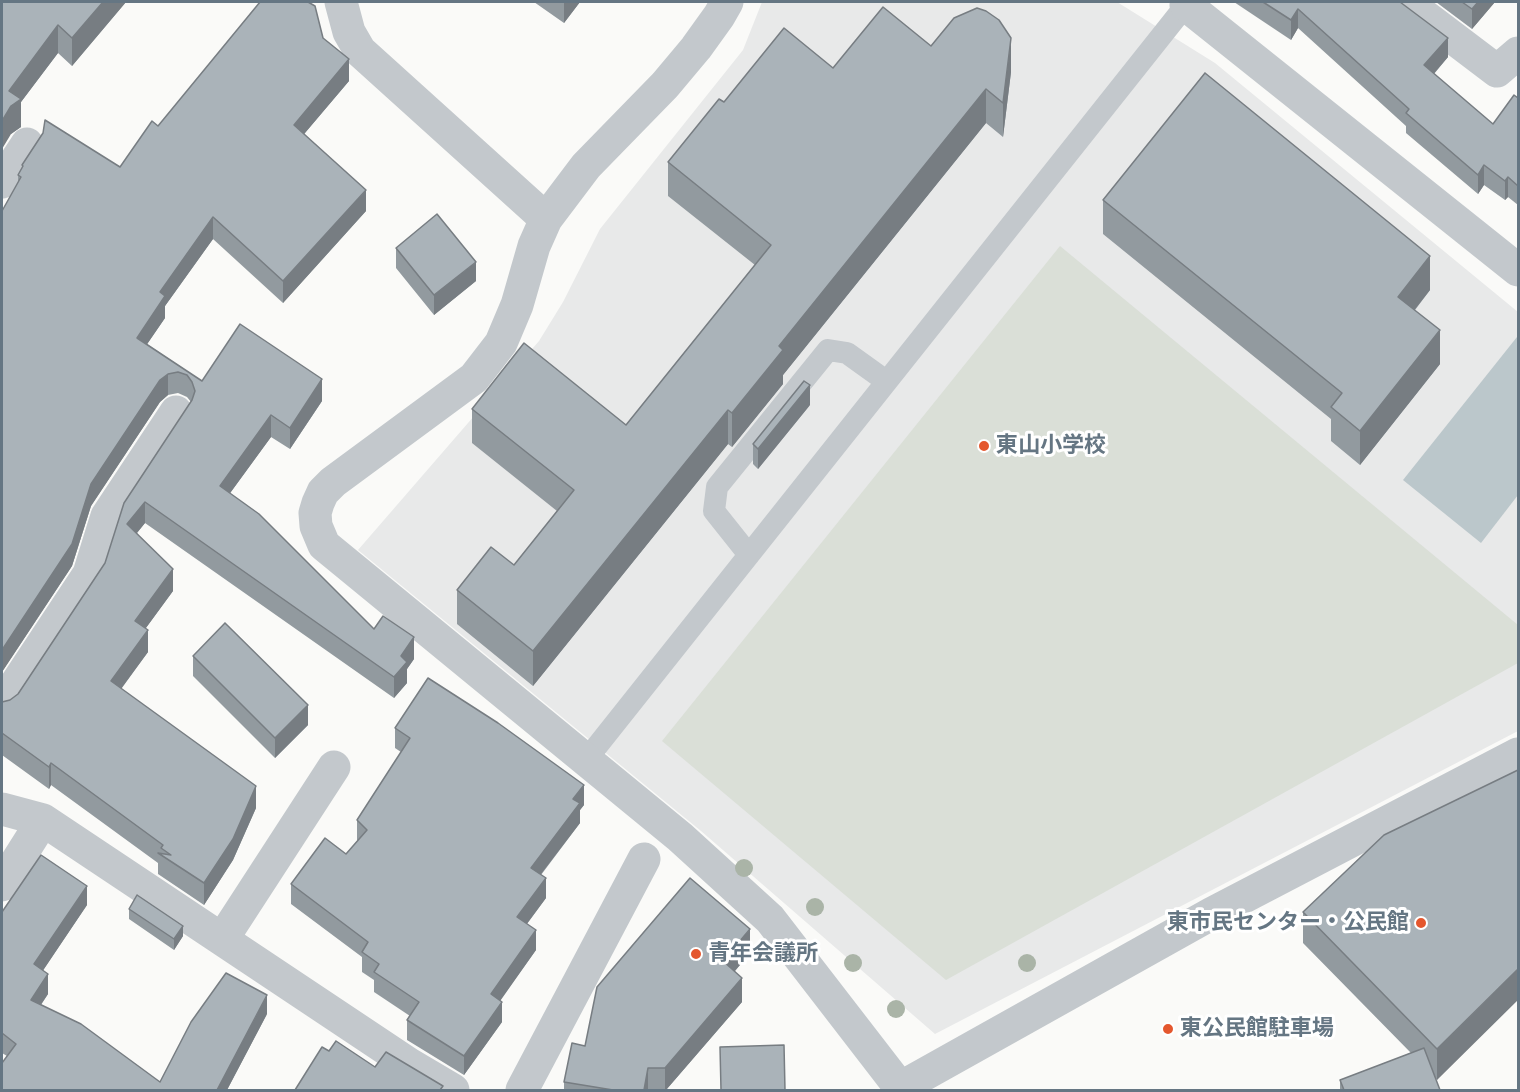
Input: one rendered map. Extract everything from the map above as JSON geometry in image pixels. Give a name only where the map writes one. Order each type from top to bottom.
[{"type":"street","points":[[341,2],[349,32],[360,51],[546,219]]},
{"type":"street","points":[[727,2],[690,55],[665,85],[586,166],[546,219],[534,246],[517,305],[501,343],[474,378],[333,482],[323,492],[315,513],[316,526],[324,545],[680,837],[770,919],[901,1089],[1211,914],[1518,754]]},
{"type":"street","points":[[1406,2],[1511,71]]},
{"type":"street","points":[[1185,3],[1518,270]]},
{"type":"street","points":[[2,182],[27,144]]},
{"type":"street","points":[[2,705],[90,574],[107,516],[176,412]]},
{"type":"street","points":[[223,938],[334,767]]},
{"type":"street","points":[[2,809],[43,820],[410,1064],[453,1090]]},
{"type":"street","points":[[2,885],[43,820]]},
{"type":"street","points":[[522,1090],[644,859]]},
{"type":"lane","points":[[586,760],[1185,3]]},
{"type":"lane","points":[[749,555],[714,511],[717,487],[828,350],[847,353],[886,381]]},
{"type":"shaded area","name":"東山小学校","points":[[762,2],[1117,2],[1215,63],[1518,312],[1518,731],[935,1034],[701,831],[358,550],[539,341],[563,302],[600,229],[743,50]]},
{"type":"shaded area","points":[[1060,246],[1518,625],[1518,663],[946,980],[662,741]]},
{"type":"shaded area","points":[[1517,337],[1518,495],[1481,543],[1403,480]]},
{"type":"building","points":[[2,2],[103,2],[72,38],[58,25],[9,91],[21,99],[11,106],[2,121]]},
{"type":"building","points":[[260,2],[308,2],[315,6],[323,38],[349,59],[294,125],[366,190],[283,281],[213,217],[160,292],[165,296],[137,338],[202,381],[240,324],[322,379],[290,428],[271,415],[220,486],[259,514],[374,629],[383,616],[414,637],[401,656],[407,662],[394,677],[145,502],[127,524],[173,569],[135,621],[148,630],[111,681],[256,786],[233,839],[204,883],[158,853],[171,855],[161,848],[163,845],[51,763],[49,767],[2,733],[2,702],[18,694],[105,563],[124,503],[192,400],[195,391],[187,375],[178,372],[168,374],[160,380],[91,484],[72,544],[2,650],[2,211],[21,177],[18,175],[22,165],[43,133],[45,120],[120,167],[152,121],[158,126]]},
{"type":"building","points":[[1263,2],[1400,2],[1448,38],[1424,65],[1493,124],[1514,95],[1518,98],[1518,186],[1508,177],[1505,181],[1484,165],[1478,175],[1406,113],[1409,109],[1298,9],[1291,20]]},
{"type":"building","points":[[1462,2],[1478,2],[1472,9]]},
{"type":"building","points":[[883,7],[931,46],[954,18],[977,8],[999,20],[1011,38],[1003,103],[986,89],[779,346],[783,350],[732,413],[728,410],[533,651],[457,590],[491,547],[514,565],[574,490],[472,409],[524,343],[626,425],[771,245],[668,162],[719,99],[724,102],[784,28],[833,68]]},
{"type":"building","points":[[1205,73],[1430,256],[1398,297],[1440,330],[1360,431],[1331,407],[1342,393],[1103,200]]},
{"type":"building","points":[[437,214],[476,262],[434,295],[396,248]]},
{"type":"building","points":[[804,381],[810,385],[758,449],[753,444]]},
{"type":"building","points":[[225,623],[308,705],[275,738],[193,656]]},
{"type":"building","points":[[428,678],[498,723],[584,785],[573,799],[580,803],[531,868],[546,878],[517,917],[536,930],[491,994],[502,1002],[464,1056],[407,1020],[419,1002],[374,972],[379,964],[362,952],[368,942],[291,884],[325,838],[346,854],[367,830],[357,820],[410,738],[395,728]]},
{"type":"building","name":"東市民センター・公民館","points":[[1518,770],[1518,969],[1437,1049],[1303,912],[1384,835]]},
{"type":"building","points":[[41,855],[87,886],[34,964],[48,974],[31,1000],[81,1024],[160,1082],[191,1022],[226,973],[267,995],[217,1090],[2,1090],[2,1063],[16,1044],[2,1033],[2,912]]},
{"type":"building","points":[[690,878],[750,929],[723,961],[742,978],[665,1068],[648,1068],[644,1090],[613,1090],[564,1082],[572,1043],[585,1046],[597,987]]},
{"type":"building","points":[[137,895],[183,926],[174,939],[129,909]]},
{"type":"building","points":[[336,1041],[375,1067],[386,1052],[443,1086],[440,1090],[295,1090],[322,1047],[329,1051]]},
{"type":"building","points":[[784,1045],[785,1090],[721,1090],[720,1047]]},
{"type":"building","points":[[1424,1048],[1440,1090],[1344,1090],[1340,1080]]},
{"type":"place","name":"東山小学校","points":[[984,446]]},
{"type":"place","name":"東市民センター・公民館","points":[[1421,923]]},
{"type":"place","name":"青年会議所","points":[[696,954]]},
{"type":"place","name":"東公民館駐車場","points":[[1168,1029]]}]
